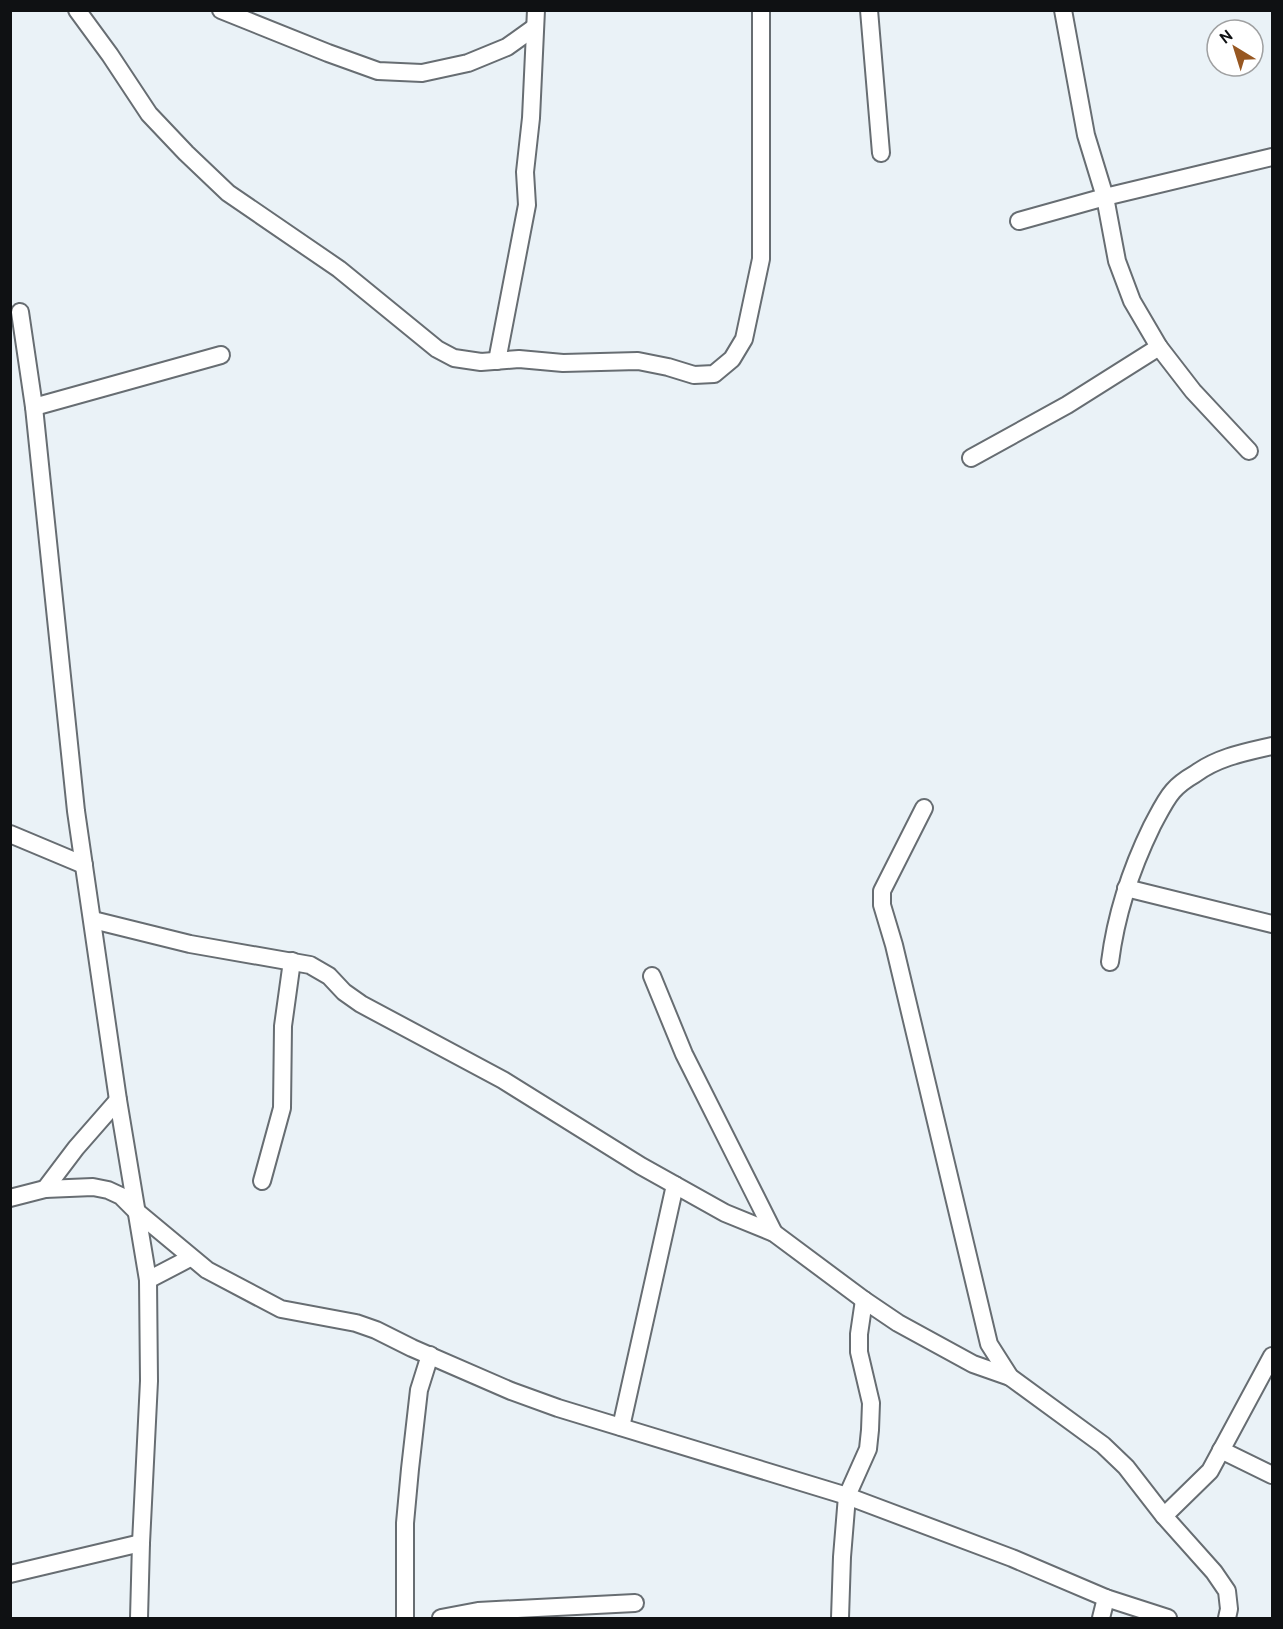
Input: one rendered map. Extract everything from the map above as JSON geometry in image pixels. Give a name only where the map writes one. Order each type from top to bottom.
[{"type":"street","points":[[77,10],[149,114],[228,193],[339,269],[437,349],[454,358],[481,362],[519,359],[563,363],[638,361],[694,375],[714,374],[732,359],[744,339],[760,259],[761,10]]},
{"type":"street","points":[[221,10],[378,71],[422,73],[468,63],[507,47],[536,19]]},
{"type":"street","points":[[869,10],[881,153]]},
{"type":"street","points":[[1063,10],[1086,135],[1105,197],[1117,261],[1132,301],[1159,347],[1192,392],[1249,451]]},
{"type":"street","points":[[497,361],[527,205],[525,172],[531,118],[536,19]]},
{"type":"street","points":[[1019,221],[1105,197],[1272,157]]},
{"type":"street","points":[[20,312],[34,407],[76,811],[118,1100],[148,1280],[149,1381],[139,1618]]},
{"type":"street","points":[[971,458],[1067,405],[1159,347]]},
{"type":"street","points":[[34,407],[221,355]]},
{"type":"street","points":[[1110,962],[1113,939],[1126,888],[1140,850],[1173,791],[1196,773],[1217,761],[1272,746]]},
{"type":"street","points":[[924,808],[882,891],[882,905],[894,945],[989,1344],[1010,1377]]},
{"type":"street","points":[[10,834],[84,865]]},
{"type":"street","points":[[1126,888],[1272,924]]},
{"type":"street","points":[[93,920],[189,944],[310,965],[329,976],[344,992],[361,1004],[503,1080],[641,1166],[725,1213],[774,1233],[898,1323],[973,1364],[1010,1377],[1103,1445],[1126,1467],[1164,1516],[1214,1572],[1227,1591],[1229,1609],[1227,1618]]},
{"type":"street","points":[[262,1181],[282,1108],[283,1026],[292,962]]},
{"type":"street","points":[[652,976],[684,1054],[774,1233]]},
{"type":"street","points":[[45,1189],[76,1148],[118,1100]]},
{"type":"street","points":[[621,1427],[675,1185]]},
{"type":"street","points":[[10,1198],[45,1189],[93,1187],[108,1190],[121,1196],[190,1257],[226,1280],[281,1309],[356,1323],[384,1333],[511,1391],[847,1496],[1012,1558],[1106,1598],[1168,1618]]},
{"type":"street","points":[[148,1280],[190,1257]]},
{"type":"street","points":[[840,1618],[847,1496],[868,1449],[870,1430],[871,1403],[859,1352],[864,1300]]},
{"type":"street","points":[[405,1618],[405,1523],[409,1480],[419,1390],[430,1355]]},
{"type":"street","points":[[1164,1516],[1210,1471],[1272,1356]]},
{"type":"street","points":[[1221,1450],[1272,1475]]},
{"type":"street","points":[[10,1574],[141,1543]]},
{"type":"street","points":[[1101,1618],[1106,1598]]},
{"type":"street","points":[[441,1618],[478,1611],[510,1614],[635,1603]]}]
